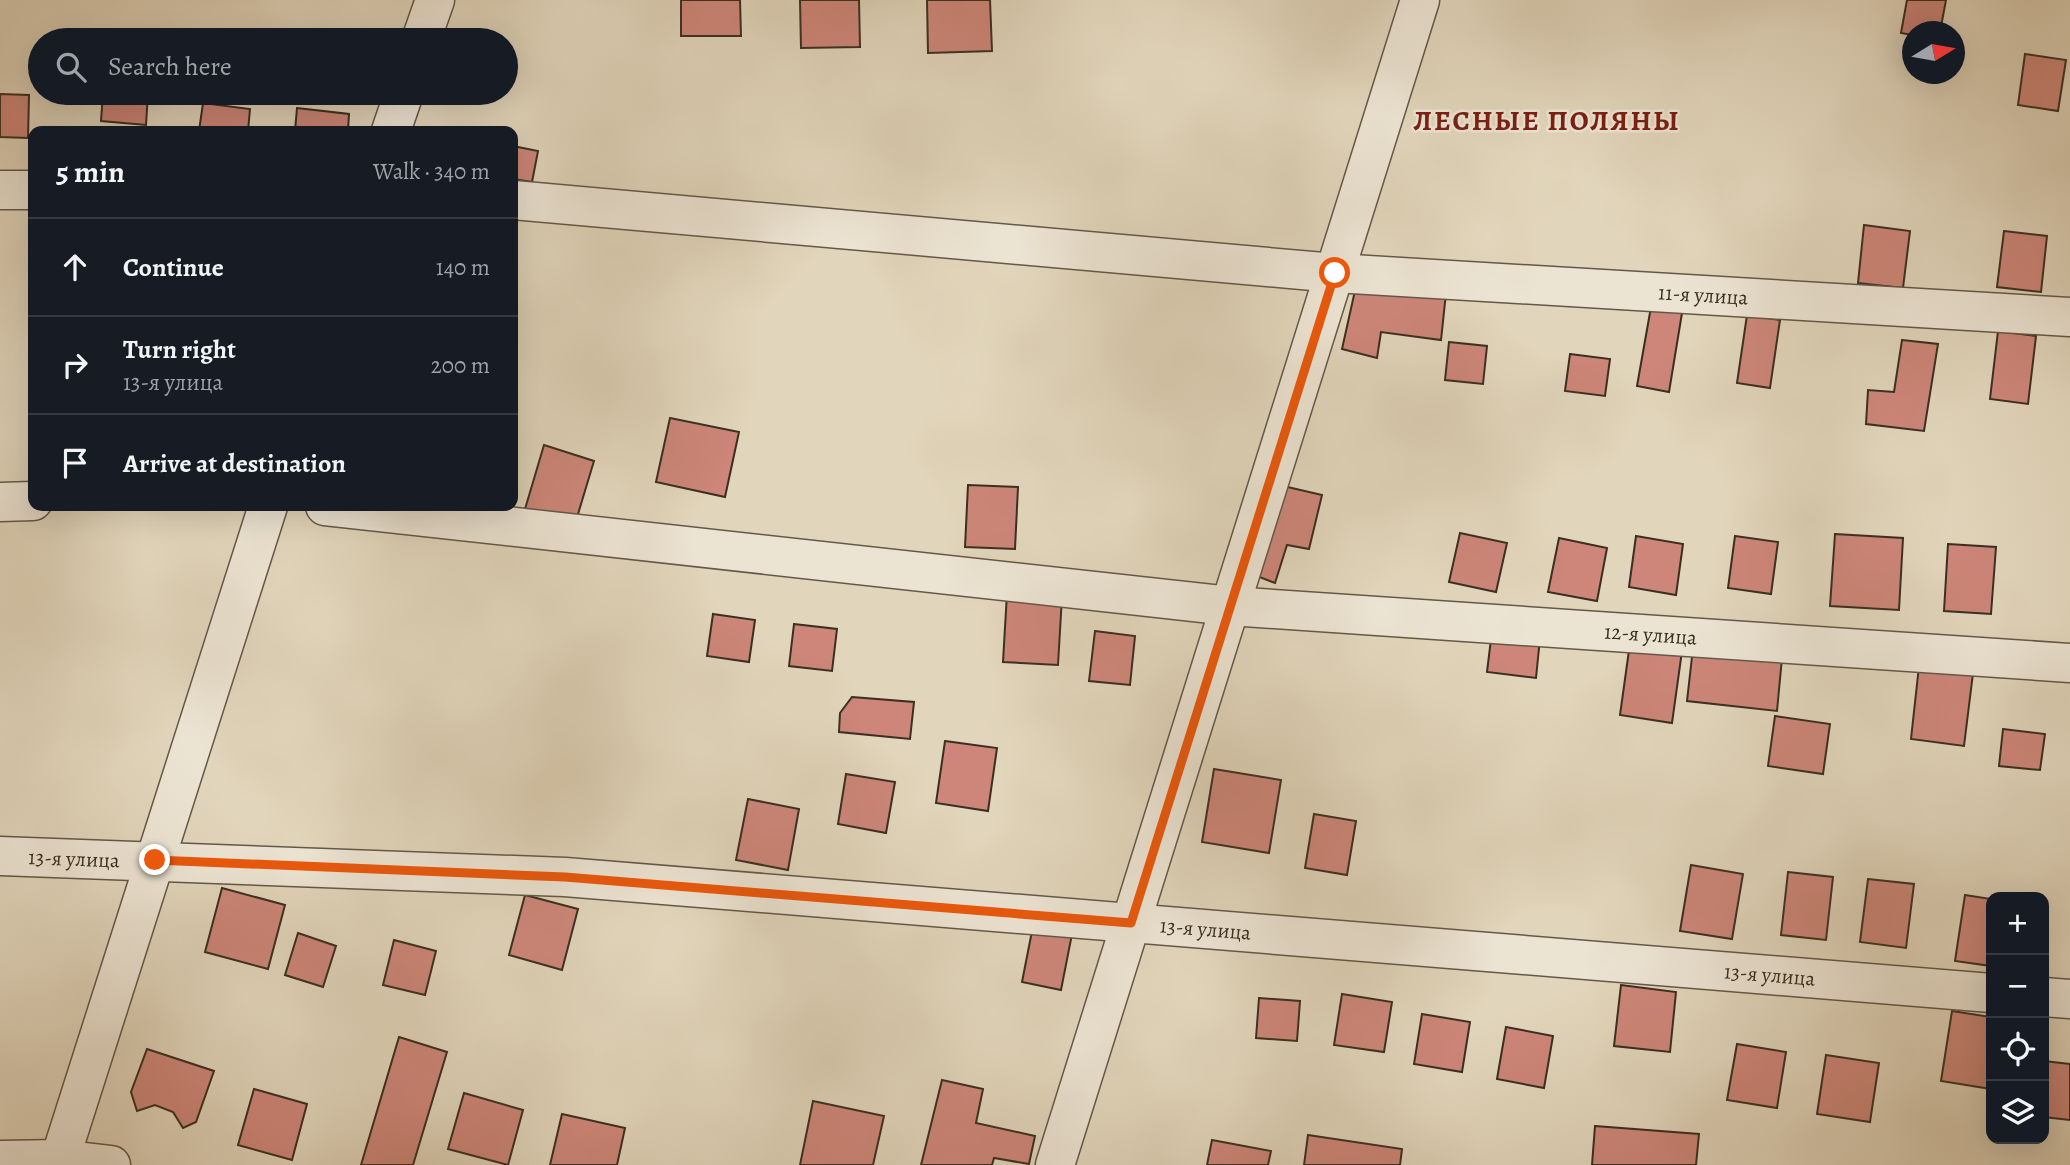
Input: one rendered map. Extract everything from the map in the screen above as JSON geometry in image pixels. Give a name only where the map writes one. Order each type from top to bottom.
[{"type":"street","points":[[425,28],[435,0]]},
{"type":"street","points":[[1055,1165],[1420,0]]},
{"type":"street","points":[[393,126],[400,105]]},
{"type":"street","points":[[0,190],[28,190]]},
{"type":"street","name":"11-я улица","points":[[518,200],[1335,273],[2070,317]]},
{"type":"street","points":[[0,502],[28,501]]},
{"type":"street","points":[[60,1159],[266,511]]},
{"type":"street","name":"12-я улица","points":[[371,511],[1230,606],[2070,663]]},
{"type":"street","name":"13-я улица","points":[[0,856],[565,877],[1986,993]]},
{"type":"street","points":[[2049,997],[2070,999]]},
{"type":"street","points":[[0,1160],[60,1159],[111,1165]]},
{"type":"building","points":[[681,0],[740,0],[741,36],[681,36]]},
{"type":"building","points":[[800,0],[859,0],[860,47],[801,48]]},
{"type":"building","points":[[927,0],[990,0],[992,51],[928,53]]},
{"type":"building","points":[[1907,0],[1946,0],[1942,21],[1903,21]]},
{"type":"building","points":[[2025,54],[2066,60],[2058,111],[2018,105]]},
{"type":"building","points":[[0,94],[28,95],[28,138],[0,137]]},
{"type":"building","points":[[102,105],[147,105],[146,125],[101,121]]},
{"type":"building","points":[[203,105],[250,109],[248,126],[200,126]]},
{"type":"building","points":[[297,108],[349,114],[348,126],[295,126]]},
{"type":"building","points":[[518,147],[538,151],[532,182],[518,180]]},
{"type":"building","points":[[1864,225],[1910,231],[1903,288],[1858,283]]},
{"type":"building","points":[[2004,231],[2047,236],[2041,292],[1997,287]]},
{"type":"building","points":[[1356,286],[1446,293],[1441,340],[1381,332],[1377,358],[1342,349]]},
{"type":"building","points":[[1651,307],[1682,313],[1669,392],[1637,386]]},
{"type":"building","points":[[1747,315],[1780,320],[1770,388],[1737,383]]},
{"type":"building","points":[[1998,331],[2036,336],[2028,404],[1990,399]]},
{"type":"building","points":[[1902,340],[1938,344],[1924,431],[1866,424],[1868,390],[1894,392]]},
{"type":"building","points":[[1449,342],[1487,346],[1483,384],[1445,380]]},
{"type":"building","points":[[1570,354],[1610,359],[1605,396],[1565,391]]},
{"type":"building","points":[[670,418],[739,432],[725,497],[656,482]]},
{"type":"building","points":[[544,445],[594,461],[575,524],[525,509]]},
{"type":"building","points":[[968,485],[1018,487],[1015,549],[965,547]]},
{"type":"building","points":[[1279,485],[1322,495],[1309,549],[1287,545],[1275,583],[1249,573]]},
{"type":"building","points":[[1460,533],[1507,543],[1496,592],[1449,582]]},
{"type":"building","points":[[1835,534],[1903,538],[1899,610],[1830,606]]},
{"type":"building","points":[[1636,536],[1683,544],[1676,595],[1629,587]]},
{"type":"building","points":[[1735,536],[1778,542],[1771,594],[1728,588]]},
{"type":"building","points":[[1559,538],[1607,548],[1597,601],[1548,592]]},
{"type":"building","points":[[1948,544],[1996,547],[1991,614],[1944,611]]},
{"type":"building","points":[[1007,593],[1062,596],[1058,665],[1003,662]]},
{"type":"building","points":[[713,614],[755,620],[749,662],[707,656]]},
{"type":"building","points":[[794,624],[837,629],[832,671],[789,666]]},
{"type":"building","points":[[1095,631],[1135,636],[1130,685],[1089,681]]},
{"type":"building","points":[[1492,631],[1540,638],[1536,678],[1487,672]]},
{"type":"building","points":[[1630,643],[1682,651],[1672,723],[1620,715]]},
{"type":"building","points":[[1693,648],[1782,658],[1777,711],[1687,701]]},
{"type":"building","points":[[1919,666],[1973,673],[1964,746],[1911,739]]},
{"type":"building","points":[[852,697],[914,702],[910,739],[839,732],[840,713]]},
{"type":"building","points":[[1775,716],[1830,724],[1823,774],[1768,766]]},
{"type":"building","points":[[2003,729],[2045,734],[2040,770],[1999,766]]},
{"type":"building","points":[[945,741],[997,748],[988,811],[936,803]]},
{"type":"building","points":[[1214,769],[1281,780],[1269,853],[1202,842]]},
{"type":"building","points":[[846,774],[895,782],[886,833],[838,824]]},
{"type":"building","points":[[748,799],[799,809],[788,870],[736,860]]},
{"type":"building","points":[[1314,814],[1356,821],[1347,875],[1305,868]]},
{"type":"building","points":[[1691,865],[1743,874],[1732,939],[1680,931]]},
{"type":"building","points":[[1788,872],[1833,877],[1826,940],[1781,935]]},
{"type":"building","points":[[1868,879],[1914,884],[1906,948],[1860,942]]},
{"type":"building","points":[[222,888],[285,905],[268,969],[205,952]]},
{"type":"building","points":[[525,895],[578,909],[562,970],[509,955]]},
{"type":"building","points":[[1965,895],[1986,898],[1986,965],[1955,961]]},
{"type":"building","points":[[1033,926],[1072,934],[1061,990],[1022,982]]},
{"type":"building","points":[[298,933],[336,946],[323,987],[285,975]]},
{"type":"building","points":[[394,940],[436,951],[425,995],[383,985]]},
{"type":"building","points":[[1621,985],[1676,992],[1670,1052],[1614,1046]]},
{"type":"building","points":[[1342,994],[1392,1002],[1384,1052],[1334,1045]]},
{"type":"building","points":[[1259,998],[1300,1001],[1297,1041],[1256,1038]]},
{"type":"building","points":[[1952,1011],[1986,1016],[1986,1088],[1941,1081]]},
{"type":"building","points":[[1422,1014],[1470,1022],[1462,1072],[1414,1064]]},
{"type":"building","points":[[1506,1027],[1553,1036],[1544,1088],[1497,1079]]},
{"type":"building","points":[[399,1037],[447,1052],[413,1165],[361,1165]]},
{"type":"building","points":[[1737,1044],[1786,1052],[1777,1108],[1727,1100]]},
{"type":"building","points":[[147,1049],[214,1071],[196,1122],[183,1128],[173,1112],[155,1105],[137,1111],[131,1092]]},
{"type":"building","points":[[1826,1055],[1879,1063],[1870,1122],[1817,1114]]},
{"type":"building","points":[[2049,1062],[2070,1064],[2070,1120],[2049,1118]]},
{"type":"building","points":[[942,1080],[983,1089],[976,1123],[1035,1136],[1029,1164],[994,1158],[992,1165],[921,1165]]},
{"type":"building","points":[[254,1089],[307,1104],[292,1160],[238,1145]]},
{"type":"building","points":[[464,1093],[523,1110],[508,1165],[448,1149]]},
{"type":"building","points":[[813,1101],[884,1116],[873,1165],[800,1165]]},
{"type":"building","points":[[562,1114],[625,1128],[617,1165],[550,1165]]},
{"type":"building","points":[[1595,1126],[1699,1134],[1696,1165],[1592,1165]]},
{"type":"building","points":[[1308,1135],[1402,1149],[1400,1165],[1304,1165]]},
{"type":"building","points":[[1212,1140],[1271,1151],[1268,1165],[1207,1165]]},
{"type":"district","name":"ЛЕСНЫЕ ПОЛЯНЫ","points":[[1547,121]]},
{"type":"route","points":[[155,860],[565,877],[1131,923],[1335,273]]}]
